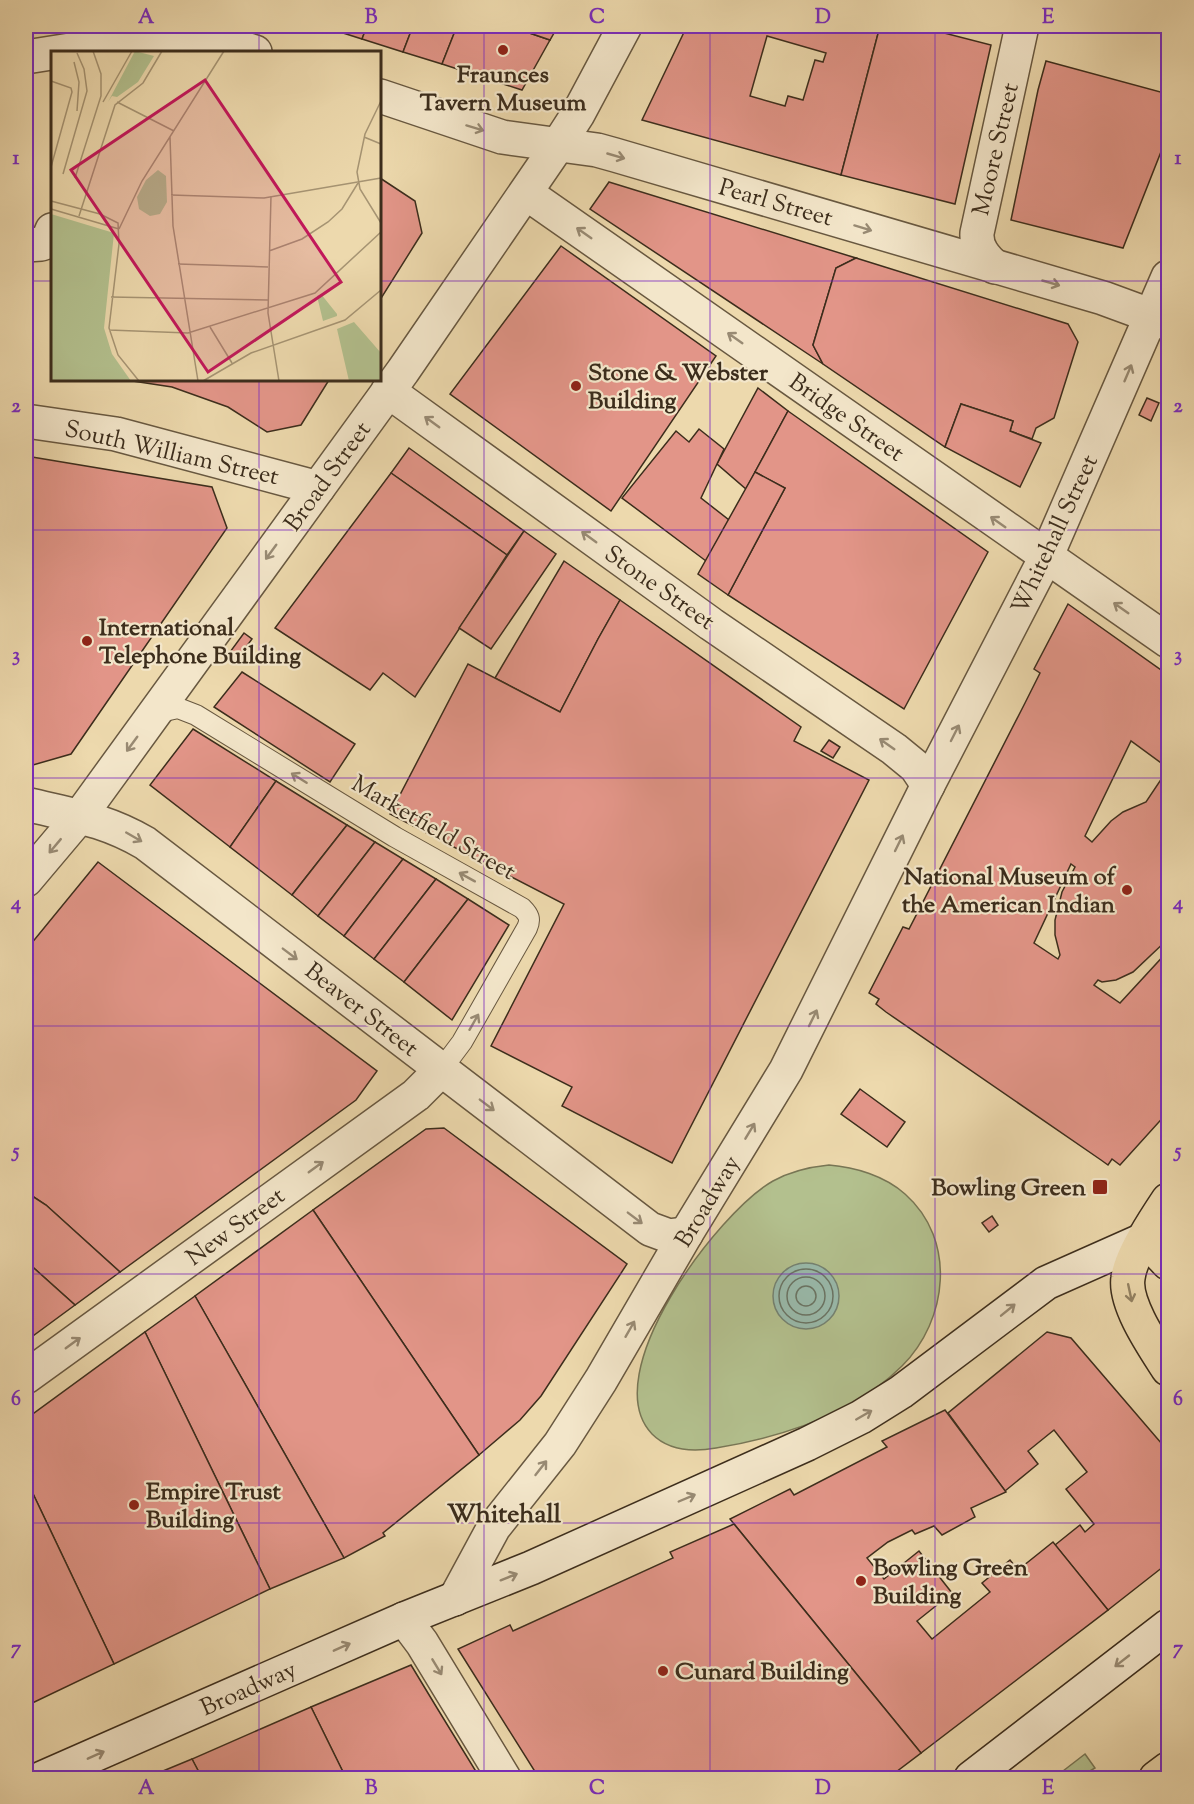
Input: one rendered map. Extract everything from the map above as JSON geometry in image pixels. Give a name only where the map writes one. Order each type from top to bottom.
[{"type":"main road","points":[[1168,1200],[1129,1270],[1127,1280],[1129,1296],[1136,1312],[1168,1369]]},
{"type":"main road","points":[[1145,1239],[1168,1263]]},
{"type":"main road","points":[[1156,1779],[1168,1768]]},
{"type":"street","name":"Broad Street","points":[[26,880],[80,816],[388,391],[558,145],[578,114],[625,26]]},
{"type":"street","name":"Moore Street","points":[[995,267],[985,258],[979,248],[976,233],[1022,26]]},
{"type":"street","points":[[77,50],[156,32],[211,39],[252,51]]},
{"type":"street","points":[[26,57],[51,54]]},
{"type":"street","name":"Pearl Street","points":[[381,96],[502,137],[597,150],[615,155],[1103,298],[1160,320]]},
{"type":"street","name":"Bridge Street","points":[[526,193],[1168,641]]},
{"type":"street","name":"Whitehall Street","points":[[928,785],[1047,555],[1160,320],[1168,277]]},
{"type":"street","name":"Stone Street","points":[[388,391],[711,624],[894,749],[916,767],[928,785]]},
{"type":"street","name":"South William Street","points":[[26,421],[116,434],[318,488]]},
{"type":"street","name":"Broadway","points":[[455,1599],[494,1527],[560,1444],[589,1399],[786,1070],[928,785]]},
{"type":"street","name":"Beaver Street","points":[[26,804],[115,826],[145,843],[650,1229],[669,1236],[686,1234]]},
{"type":"street","name":"New Street","points":[[26,1377],[416,1095],[441,1070]]},
{"type":"street","name":"Broadway","points":[[42,1779],[404,1619],[723,1483],[861,1417],[930,1372],[1046,1282],[1145,1239]]},
{"type":"street","points":[[404,1619],[422,1643],[504,1779]]},
{"type":"street","points":[[971,1779],[1168,1626]]},
{"type":"lane","name":"Marketfield Street","points":[[154,714],[178,708],[196,715],[395,837],[528,913],[530,920],[527,928],[462,1042],[441,1070]]},
{"type":"green space","name":"Bowling Green","points":[[829,1165],[849,1168],[888,1182],[905,1194],[922,1213],[933,1234],[939,1257],[940,1280],[937,1303],[929,1326],[917,1347],[902,1366],[883,1383],[862,1398],[816,1421],[766,1437],[716,1448],[682,1449],[659,1440],[652,1434],[639,1407],[639,1374],[651,1336],[671,1297],[696,1259],[723,1225],[750,1198],[773,1181],[787,1175],[807,1168]]},
{"type":"green space","points":[[1085,1754],[1095,1768],[1078,1778],[1054,1778]]},
{"type":"water","points":[[806,1263],[819,1265],[829,1273],[837,1283],[839,1296],[837,1309],[829,1319],[819,1327],[806,1329],[793,1327],[783,1319],[775,1309],[773,1296],[775,1283],[783,1273],[793,1265]]},
{"type":"building","points":[[321,26],[367,26],[362,39]]},
{"type":"building","points":[[367,26],[413,26],[403,52],[362,39]]},
{"type":"building","points":[[413,26],[457,26],[442,64],[403,52]]},
{"type":"building","points":[[457,26],[509,26],[550,40],[522,90],[442,64]]},
{"type":"building","points":[[509,26],[558,26],[550,40]]},
{"type":"building","points":[[687,26],[880,26],[841,175],[642,120]],"holes":[[[767,36],[826,53],[823,62],[815,60],[803,100],[788,96],[785,106],[750,96]]]},
{"type":"building","points":[[880,26],[917,26],[991,45],[955,204],[841,175]]},
{"type":"building","points":[[1046,61],[1168,94],[1168,134],[1123,248],[1011,220]]},
{"type":"building","points":[[26,81],[30,81],[26,138]]},
{"type":"building","points":[[381,179],[415,201],[422,233],[381,298]]},
{"type":"building","points":[[609,182],[856,258],[836,268],[813,345],[823,364],[590,209]]},
{"type":"building","name":"Stone & Webster Building","points":[[561,246],[716,356],[611,511],[450,394]]},
{"type":"building","points":[[856,258],[1068,324],[1078,342],[1054,418],[1036,428],[1032,439],[1010,431],[1013,421],[961,404],[945,447],[823,364],[813,345],[836,268]]},
{"type":"building","points":[[133,381],[328,381],[301,425],[267,432],[228,407],[172,387]]},
{"type":"building","points":[[758,388],[788,411],[746,489],[717,464]]},
{"type":"building","points":[[1147,398],[1159,403],[1151,421],[1139,415]]},
{"type":"building","points":[[961,404],[1013,421],[1010,431],[1041,443],[1020,487],[945,447]]},
{"type":"building","points":[[788,411],[988,552],[904,709],[728,595],[785,488],[755,472]]},
{"type":"building","points":[[699,429],[724,449],[701,498],[729,520],[706,561],[622,498],[676,431],[689,442]]},
{"type":"building","points":[[409,448],[524,531],[507,555],[391,473]]},
{"type":"building","name":"International Telephone Building","points":[[26,456],[212,487],[227,528],[71,754],[26,767]]},
{"type":"building","points":[[755,472],[785,488],[728,595],[698,574]]},
{"type":"building","points":[[391,473],[507,555],[415,697],[383,673],[370,690],[275,628]]},
{"type":"building","points":[[524,531],[556,554],[491,649],[459,628]]},
{"type":"building","points":[[564,561],[620,600],[560,712],[495,678]]},
{"type":"building","points":[[1168,573],[1168,587],[1162,582]]},
{"type":"building","points":[[620,600],[801,727],[794,741],[869,780],[672,1163],[562,1106],[572,1087],[491,1046],[564,904],[390,814],[468,664],[560,712]]},
{"type":"building","points":[[1068,604],[1168,675],[1168,683],[1163,692],[1168,697],[1168,768],[1131,741],[1085,836],[1092,842],[1111,821],[1123,812],[1146,802],[1168,769],[1168,939],[1133,972],[1116,980],[1102,982],[1098,980],[1094,985],[1120,1003],[1168,951],[1168,1104],[1165,1107],[1168,1112],[1120,1165],[1112,1159],[1108,1165],[886,1012],[876,1004],[879,999],[869,993],[903,927],[909,929],[1025,703],[1040,673],[1034,669]],"holes":[[[1071,864],[1075,867],[1062,892],[1055,920],[1055,935],[1060,955],[1058,959],[1034,943]]]},
{"type":"building","points":[[244,633],[252,639],[238,658],[230,652]]},
{"type":"building","points":[[242,672],[355,744],[330,782],[214,707]]},
{"type":"building","points":[[193,729],[276,781],[230,847],[150,785]]},
{"type":"building","points":[[829,740],[840,747],[833,758],[821,751]]},
{"type":"building","points":[[276,781],[347,825],[292,895],[230,847]]},
{"type":"building","points":[[347,825],[375,842],[318,916],[292,895]]},
{"type":"building","points":[[375,842],[403,859],[344,936],[318,916]]},
{"type":"building","points":[[403,859],[436,879],[374,959],[344,936]]},
{"type":"building","points":[[98,862],[377,1071],[356,1100],[120,1272],[46,1205],[26,1192],[26,950]]},
{"type":"building","points":[[436,879],[468,899],[404,982],[374,959]]},
{"type":"building","points":[[468,899],[509,925],[452,1020],[404,982]]},
{"type":"building","points":[[860,1089],[905,1122],[887,1147],[841,1114]]},
{"type":"building","points":[[444,1128],[627,1264],[541,1396],[520,1420],[479,1455],[313,1210],[426,1129]]},
{"type":"building","points":[[26,1192],[46,1205],[120,1272],[75,1305],[26,1261]]},
{"type":"building","points":[[313,1210],[479,1455],[383,1533],[385,1536],[344,1558],[195,1296]]},
{"type":"building","points":[[992,1216],[998,1225],[989,1232],[982,1223]]},
{"type":"building","points":[[26,1261],[75,1305],[26,1341]]},
{"type":"building","points":[[195,1296],[344,1558],[270,1589],[145,1332]]},
{"type":"building","name":"Empire Trust Building","points":[[145,1332],[270,1589],[114,1664],[26,1479],[26,1419]]},
{"type":"building","points":[[1047,1332],[1071,1338],[1168,1451],[1168,1563],[1108,1610],[1055,1545],[1080,1525],[1085,1532],[1094,1524],[1066,1489],[1087,1472],[1054,1430],[1028,1451],[1038,1464],[1005,1491],[948,1413]]},
{"type":"building","name":"Bowling Green Building","points":[[945,1410],[1006,1492],[971,1508],[975,1517],[942,1535],[934,1526],[915,1534],[912,1530],[888,1542],[867,1558],[884,1579],[919,1551],[952,1593],[917,1621],[932,1639],[990,1592],[982,1583],[1010,1560],[1018,1570],[1053,1542],[1108,1610],[921,1753],[730,1519],[790,1489],[794,1495],[887,1447],[882,1441]]},
{"type":"building","points":[[26,1479],[114,1664],[26,1706]]},
{"type":"building","name":"Cunard Building","points":[[734,1524],[921,1753],[888,1778],[539,1778],[458,1649],[510,1625],[513,1631],[673,1558],[670,1552]]},
{"type":"building","points":[[411,1665],[480,1778],[346,1778],[311,1707]]},
{"type":"building","points":[[311,1707],[346,1778],[202,1778],[192,1759]]},
{"type":"building","points":[[192,1759],[202,1778],[146,1778]]},
{"type":"place","name":"Fraunces Tavern Museum","points":[[503,50]]},
{"type":"place","name":"Stone & Webster Building","points":[[576,386]]},
{"type":"place","name":"International Telephone Building","points":[[87,641]]},
{"type":"place","name":"National Museum of the American Indian","points":[[1127,890]]},
{"type":"place","name":"Bowling Green","points":[[1100,1187]]},
{"type":"place","name":"Empire Trust Building","points":[[134,1505]]},
{"type":"place","name":"Bowling Green Building","points":[[861,1581]]},
{"type":"place","name":"Cunard Building","points":[[663,1671]]},
{"type":"district","name":"Whitehall","points":[[504,1513]]}]
